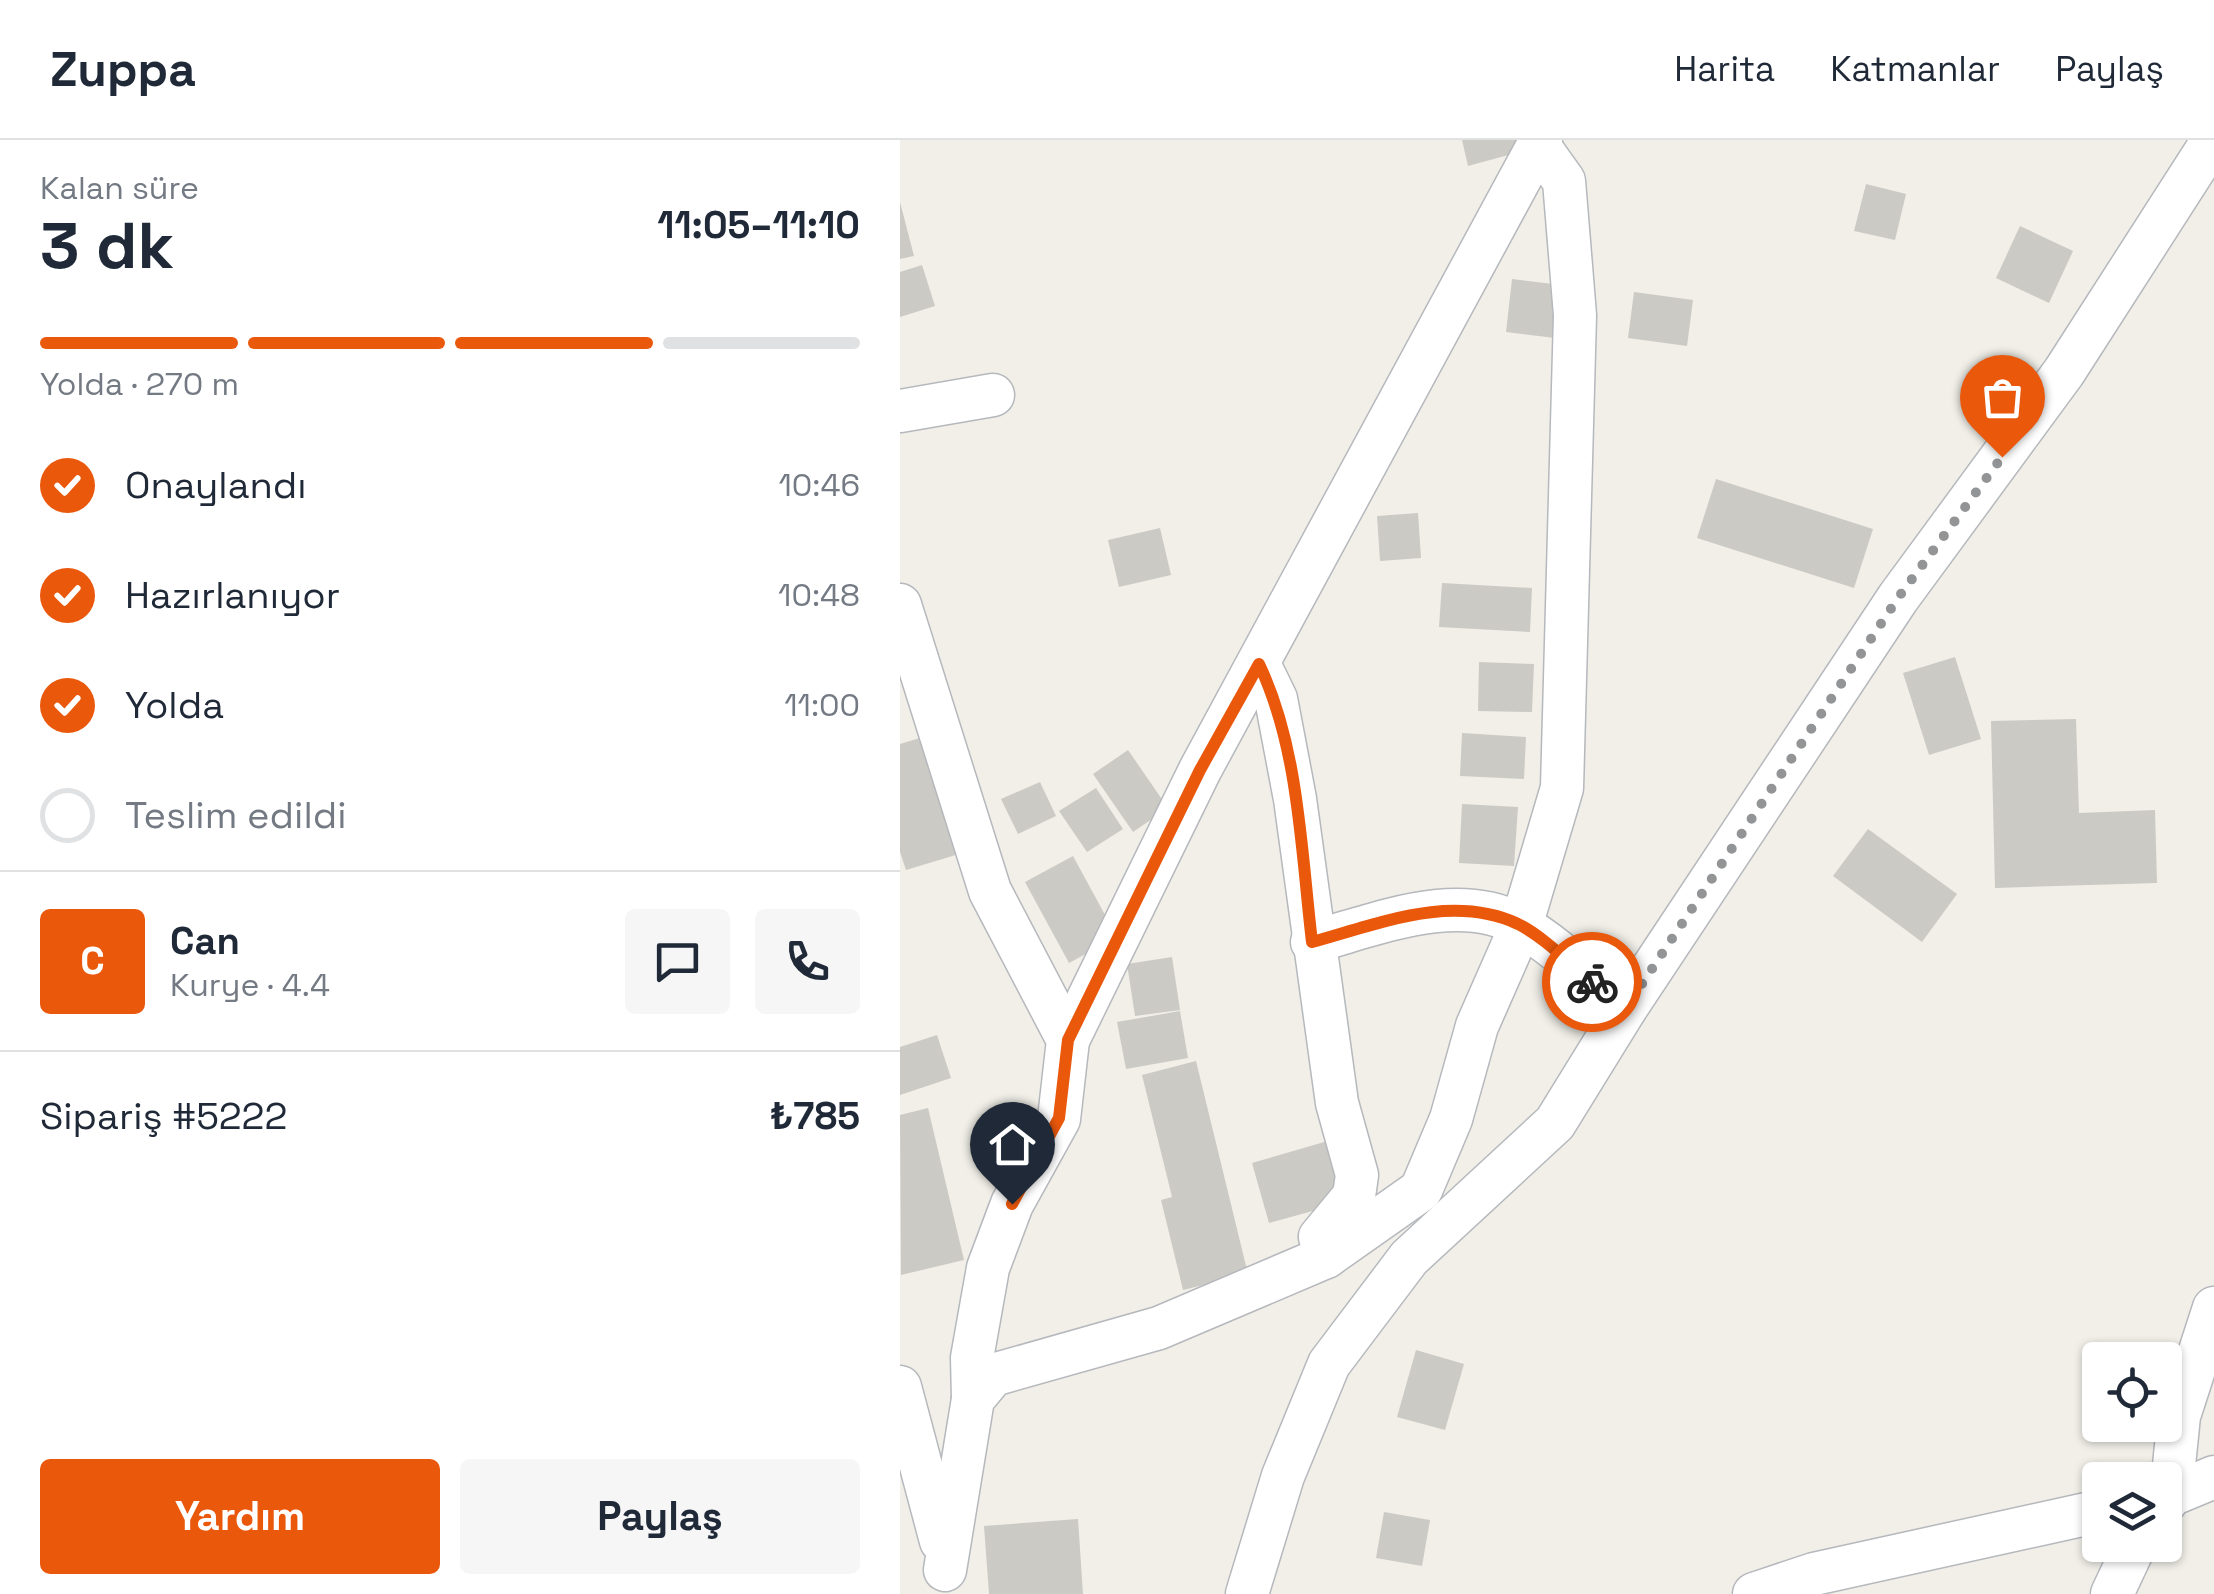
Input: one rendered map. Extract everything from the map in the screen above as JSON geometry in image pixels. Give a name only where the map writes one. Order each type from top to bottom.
[{"type":"street","points":[[1254,1593],[1283,1476],[1328,1364],[1409,1258],[1556,1123],[1626,1008],[1898,598],[2064,372],[2213,140]]},
{"type":"street","points":[[944,1582],[972,1399],[974,1341],[988,1268],[1012,1204],[1059,1118],[1068,1040],[1200,770],[1540,143],[1564,181],[1576,314],[1562,788],[1522,926],[1477,1026],[1452,1119],[1421,1190],[1326,1257],[1159,1328],[992,1375],[972,1399]]},
{"type":"street","points":[[900,411],[993,395]]},
{"type":"street","points":[[903,629],[990,891],[1068,1040]]},
{"type":"street","points":[[1259,664],[1276,699],[1295,799],[1337,1103],[1356,1176],[1354,1196],[1320,1237],[1326,1257]]},
{"type":"street","points":[[1312,942],[1454,909],[1487,912],[1522,926],[1626,1008]]},
{"type":"street","points":[[2172,1462],[2179,1416],[2214,1308]]},
{"type":"street","points":[[900,1387],[938,1516],[944,1582]]},
{"type":"street","points":[[2182,1491],[2214,1477]]},
{"type":"street","points":[[1754,1594],[1814,1574],[2082,1515]]},
{"type":"street","points":[[2112,1594],[2127,1562]]},
{"type":"building","points":[[1462,140],[1520,140],[1523,151],[1468,166]]},
{"type":"building","points":[[1866,184],[1906,194],[1895,240],[1854,231]]},
{"type":"building","points":[[900,202],[914,256],[900,259]]},
{"type":"building","points":[[2020,226],[2073,251],[2049,303],[1996,278]]},
{"type":"building","points":[[922,265],[935,306],[900,317],[900,272]]},
{"type":"building","points":[[1512,279],[1561,285],[1555,338],[1506,332]]},
{"type":"building","points":[[1634,292],[1693,300],[1687,346],[1628,338]]},
{"type":"building","points":[[1716,479],[1873,529],[1854,588],[1697,538]]},
{"type":"building","points":[[1418,513],[1421,558],[1380,561],[1377,516]]},
{"type":"building","points":[[1160,528],[1171,575],[1119,587],[1108,540]]},
{"type":"building","points":[[1442,583],[1532,588],[1530,632],[1439,627]]},
{"type":"building","points":[[1955,657],[1981,739],[1929,755],[1903,673]]},
{"type":"building","points":[[1479,662],[1534,664],[1532,712],[1478,711]]},
{"type":"building","points":[[2076,719],[2079,813],[2155,810],[2157,883],[1995,888],[1991,721]]},
{"type":"building","points":[[1462,733],[1526,737],[1524,779],[1460,776]]},
{"type":"building","points":[[923,737],[959,854],[906,870],[900,852],[900,744]]},
{"type":"building","points":[[1128,750],[1168,808],[1133,832],[1093,774]]},
{"type":"building","points":[[1040,782],[1056,816],[1018,834],[1001,799]]},
{"type":"building","points":[[1096,788],[1123,829],[1087,852],[1059,811]]},
{"type":"building","points":[[1462,804],[1518,807],[1514,866],[1459,863]]},
{"type":"building","points":[[1868,829],[1957,894],[1922,942],[1833,876]]},
{"type":"building","points":[[1073,856],[1117,937],[1069,963],[1025,882]]},
{"type":"building","points":[[1172,957],[1180,1010],[1135,1016],[1127,964]]},
{"type":"building","points":[[1180,1011],[1188,1058],[1126,1069],[1117,1022]]},
{"type":"building","points":[[937,1035],[951,1078],[900,1095],[900,1047]]},
{"type":"building","points":[[1196,1061],[1248,1274],[1183,1290],[1161,1200],[1172,1197],[1142,1075]]},
{"type":"building","points":[[928,1108],[964,1260],[901,1275],[900,1115]]},
{"type":"building","points":[[1331,1140],[1349,1201],[1269,1223],[1252,1163]]},
{"type":"building","points":[[1416,1350],[1464,1364],[1445,1430],[1397,1417]]},
{"type":"building","points":[[1384,1512],[1430,1520],[1422,1566],[1376,1558]]},
{"type":"building","points":[[1078,1519],[1083,1594],[989,1594],[984,1526]]},
{"type":"way so far","points":[[1592,982],[1626,1008],[1898,598],[2002,457]]},
{"type":"route","points":[[1012,1204],[1059,1118],[1068,1040],[1200,770],[1259,664],[1276,699],[1295,799],[1312,942],[1454,909],[1487,912],[1522,926],[1592,982]]}]
